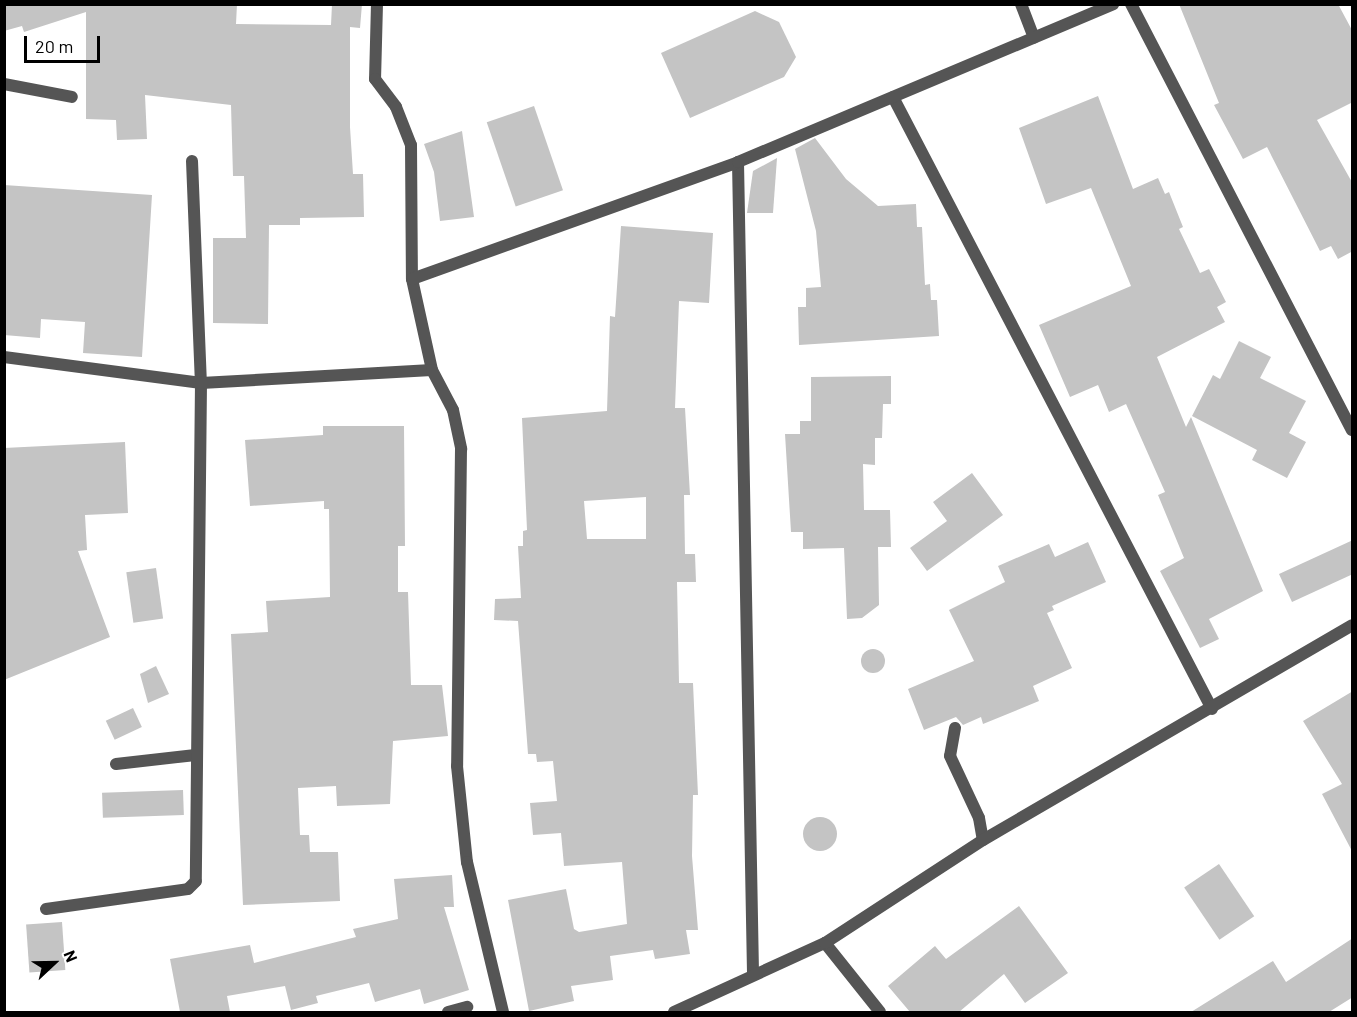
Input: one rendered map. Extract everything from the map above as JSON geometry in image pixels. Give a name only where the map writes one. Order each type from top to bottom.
[{"type":"street","points":[[377,4],[375,79],[396,107],[411,145],[412,279],[432,370],[453,410],[461,449],[458,766],[467,862],[503,1012]]},
{"type":"street","points":[[1021,4],[1034,38]]},
{"type":"street","points":[[412,279],[738,162],[1113,4]]},
{"type":"street","points":[[1131,4],[1353,430]]},
{"type":"street","points":[[4,84],[72,97]]},
{"type":"street","points":[[893,97],[1212,709]]},
{"type":"street","points":[[46,909],[188,889],[196,881],[195,755],[201,383],[192,161]]},
{"type":"street","points":[[738,162],[753,972]]},
{"type":"street","points":[[4,357],[201,383],[432,370]]},
{"type":"street","points":[[674,1012],[753,972],[825,943],[983,840],[1351,630]]},
{"type":"street","points":[[955,728],[950,756],[979,818],[983,840]]},
{"type":"street","points":[[116,764],[195,755]]},
{"type":"street","points":[[825,943],[880,1012]]},
{"type":"street","points":[[448,1012],[467,1007]]},
{"type":"building","points":[[4,4],[237,4],[236,24],[331,25],[332,4],[362,4],[360,28],[350,27],[350,127],[353,174],[363,174],[364,217],[300,218],[300,225],[269,225],[268,324],[213,323],[213,238],[246,238],[244,176],[233,176],[231,105],[145,95],[147,139],[117,140],[116,120],[86,119],[86,12],[24,32],[22,26],[4,31]]},
{"type":"building","points":[[1179,4],[1338,4],[1353,32],[1353,102],[1317,120],[1353,184],[1353,251],[1338,259],[1331,246],[1320,251],[1267,147],[1243,159],[1214,105],[1219,103]]},
{"type":"building","points":[[755,11],[779,22],[796,57],[784,77],[690,118],[661,53]]},
{"type":"building","points":[[1098,96],[1133,189],[1158,178],[1165,194],[1169,192],[1183,227],[1179,229],[1200,273],[1209,269],[1226,302],[1217,307],[1225,322],[1157,357],[1186,427],[1191,417],[1263,591],[1209,619],[1219,639],[1200,648],[1160,571],[1184,558],[1158,495],[1165,492],[1126,404],[1109,412],[1098,385],[1070,397],[1039,325],[1131,286],[1091,188],[1046,204],[1019,128]]},
{"type":"building","points":[[534,106],[563,190],[516,206],[487,122]]},
{"type":"building","points":[[462,131],[474,217],[440,221],[434,172],[424,144]]},
{"type":"building","points":[[815,138],[846,179],[878,206],[916,204],[917,227],[922,227],[925,285],[930,284],[931,300],[937,300],[939,336],[799,345],[798,307],[806,307],[806,288],[821,287],[816,231],[795,149]]},
{"type":"building","points":[[777,158],[773,213],[747,213],[753,171]]},
{"type":"building","points":[[4,185],[152,195],[142,357],[83,353],[85,322],[41,319],[40,338],[4,335]]},
{"type":"building","points":[[621,226],[713,233],[709,303],[679,301],[675,408],[685,408],[690,495],[684,495],[685,554],[695,554],[696,582],[677,582],[679,683],[693,683],[698,795],[693,795],[692,856],[698,930],[686,930],[690,954],[655,959],[653,950],[610,956],[613,980],[571,986],[574,1001],[529,1011],[508,900],[566,889],[574,929],[579,932],[627,924],[622,862],[564,866],[561,833],[533,835],[530,803],[557,801],[553,761],[537,762],[536,754],[528,754],[518,621],[494,620],[495,599],[521,598],[518,546],[523,546],[523,531],[527,530],[522,418],[607,411],[610,316],[615,317]],"holes":[[[646,497],[646,539],[587,539],[584,501]]]},
{"type":"building","points":[[1239,341],[1271,357],[1260,378],[1306,401],[1289,433],[1306,442],[1287,478],[1252,460],[1257,450],[1192,416],[1213,375],[1220,379]]},
{"type":"building","points":[[891,376],[891,404],[883,404],[882,438],[875,438],[875,465],[863,464],[864,510],[890,510],[891,547],[878,547],[879,605],[862,618],[847,619],[844,548],[803,549],[803,532],[791,532],[785,434],[800,434],[800,421],[811,421],[811,377]]},
{"type":"building","points":[[323,426],[404,426],[405,546],[398,546],[398,592],[408,592],[411,685],[442,685],[448,736],[393,741],[390,804],[337,806],[336,786],[298,788],[300,835],[309,835],[310,852],[338,852],[340,901],[243,905],[231,634],[268,632],[266,601],[330,597],[329,509],[324,509],[324,501],[250,506],[245,440],[323,435]]},
{"type":"building","points":[[125,442],[128,513],[85,515],[87,550],[78,551],[110,637],[4,680],[4,448]]},
{"type":"building","points":[[972,473],[1003,515],[927,571],[910,548],[947,521],[933,502]]},
{"type":"building","points":[[1353,540],[1353,574],[1292,602],[1279,574]]},
{"type":"building","points":[[1088,542],[1106,582],[1052,606],[1054,610],[1047,613],[1072,668],[1033,686],[1039,701],[983,724],[981,717],[963,725],[956,717],[924,730],[908,689],[974,661],[949,610],[1005,582],[998,566],[1049,544],[1055,557]]},
{"type":"building","points":[[156,568],[163,619],[133,623],[126,572]]},
{"type":"building","points":[[873,649],[882,652],[885,661],[882,670],[873,673],[864,670],[861,661],[864,652]]},
{"type":"building","points":[[156,666],[169,694],[148,703],[140,674]]},
{"type":"building","points":[[1353,691],[1353,853],[1322,794],[1342,784],[1303,721]]},
{"type":"building","points":[[133,708],[142,727],[115,740],[106,721]]},
{"type":"building","points":[[183,790],[184,815],[103,818],[102,793]]},
{"type":"building","points":[[820,817],[832,822],[837,834],[832,846],[820,851],[808,846],[803,834],[808,822]]},
{"type":"building","points":[[1219,864],[1254,916],[1219,940],[1184,887]]},
{"type":"building","points":[[452,875],[454,907],[444,907],[469,990],[424,1004],[420,989],[375,1002],[369,983],[316,996],[318,1003],[291,1010],[285,986],[227,996],[230,1012],[180,1012],[170,959],[250,945],[254,963],[356,937],[353,929],[398,919],[394,879]]},
{"type":"building","points":[[1019,906],[1068,973],[1025,1003],[1004,974],[959,1012],[910,1012],[888,986],[935,946],[946,959]]},
{"type":"building","points":[[62,922],[65,970],[29,972],[26,925]]},
{"type":"building","points":[[1353,938],[1353,997],[1329,1012],[1191,1012],[1273,961],[1286,982]]}]
